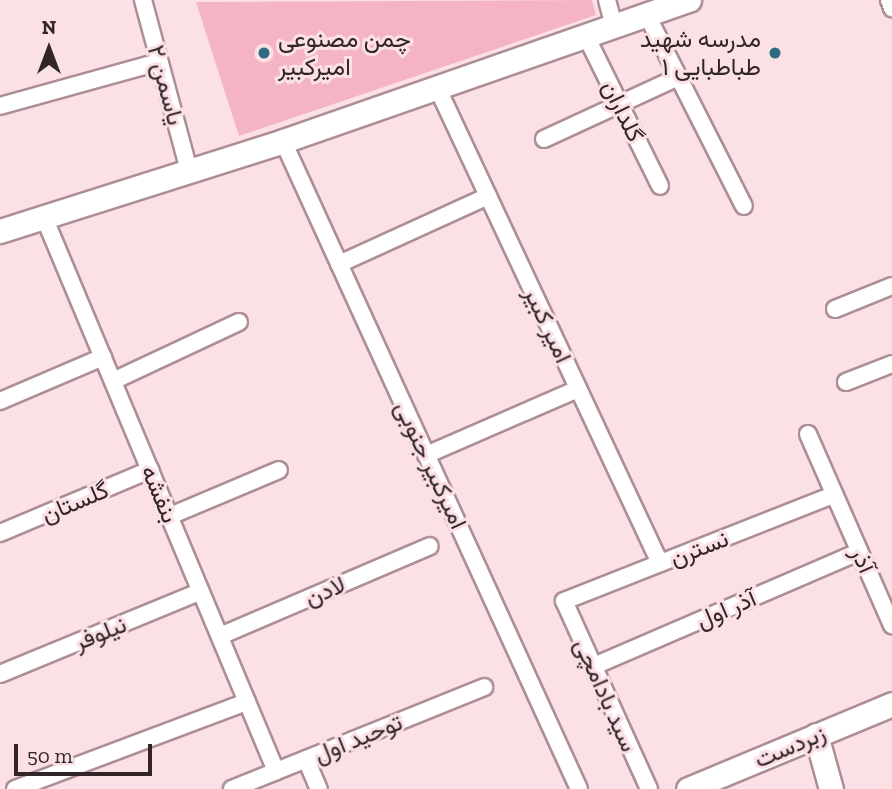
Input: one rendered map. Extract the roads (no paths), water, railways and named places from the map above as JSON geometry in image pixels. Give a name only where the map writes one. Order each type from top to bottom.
[{"type":"main road","points":[[0,230],[283,141],[689,0]]},
{"type":"main road","name":"زبردست","points":[[688,789],[892,704]]},
{"type":"main road","points":[[817,735],[831,789]]},
{"type":"street","name":"یاسمن ۲","points":[[143,0],[189,171]]},
{"type":"street","points":[[607,0],[614,26]]},
{"type":"street","points":[[889,0],[892,8]]},
{"type":"street","points":[[647,15],[744,206]]},
{"type":"street","name":"گلداران","points":[[586,36],[660,187]]},
{"type":"street","points":[[0,106],[159,62]]},
{"type":"street","points":[[544,139],[678,77]]},
{"type":"street","name":"امیر کبیر","points":[[437,88],[660,563]]},
{"type":"street","name":"امیرکبیر جنوبی","points":[[283,141],[579,789]]},
{"type":"street","points":[[339,264],[488,196]]},
{"type":"street","name":"بنفشه","points":[[44,216],[276,771]]},
{"type":"street","points":[[835,309],[892,286]]},
{"type":"street","points":[[113,381],[239,322]]},
{"type":"street","points":[[0,401],[103,357]]},
{"type":"street","points":[[846,382],[892,364]]},
{"type":"street","points":[[426,455],[578,389]]},
{"type":"street","name":"آذر","points":[[808,435],[892,625]]},
{"type":"street","name":"گلستان","points":[[0,533],[150,470]]},
{"type":"street","points":[[170,516],[279,470]]},
{"type":"street","name":"نسترن","points":[[564,601],[834,495]]},
{"type":"street","name":"لادن","points":[[220,636],[430,546]]},
{"type":"street","name":"آذر اول","points":[[594,666],[859,552]]},
{"type":"street","name":"نیلوفر","points":[[0,674],[201,592]]},
{"type":"street","name":"سید بادامچی","points":[[564,601],[649,789]]},
{"type":"street","name":"توحید اول","points":[[232,789],[484,687]]},
{"type":"street","points":[[15,789],[247,702]]},
{"type":"street","points":[[306,759],[318,789]]},
{"type":"place","name":"چمن مصنوعی امیرکبیر","points":[[264,53]]},
{"type":"place","name":"مدرسه شهید طباطبایی ۱","points":[[775,53]]}]
